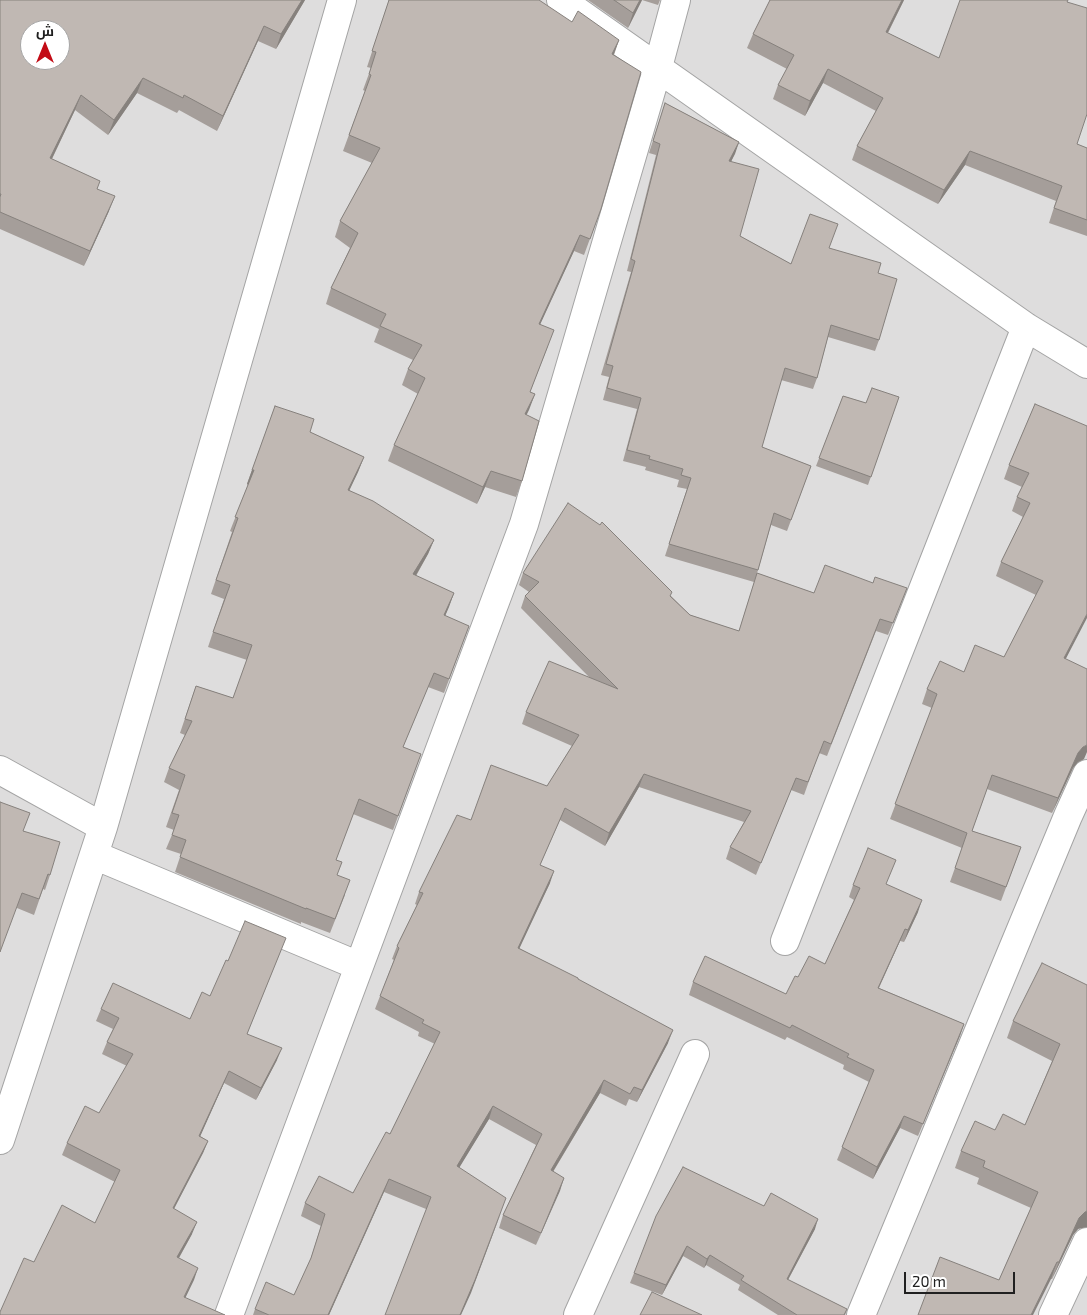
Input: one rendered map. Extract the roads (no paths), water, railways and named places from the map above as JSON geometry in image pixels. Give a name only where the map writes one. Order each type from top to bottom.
[{"type":"street","points":[[0,1140],[103,827],[342,0]]},
{"type":"street","points":[[561,0],[1026,326],[1087,364]]},
{"type":"street","points":[[229,1315],[524,524],[676,0]]},
{"type":"street","points":[[785,941],[1026,326]]},
{"type":"street","points":[[0,770],[103,827]]},
{"type":"street","points":[[861,1315],[1056,844],[1087,774]]},
{"type":"street","points":[[94,855],[359,966]]},
{"type":"street","points":[[578,1315],[695,1054]]},
{"type":"street","points":[[1053,1315],[1087,1242]]}]
